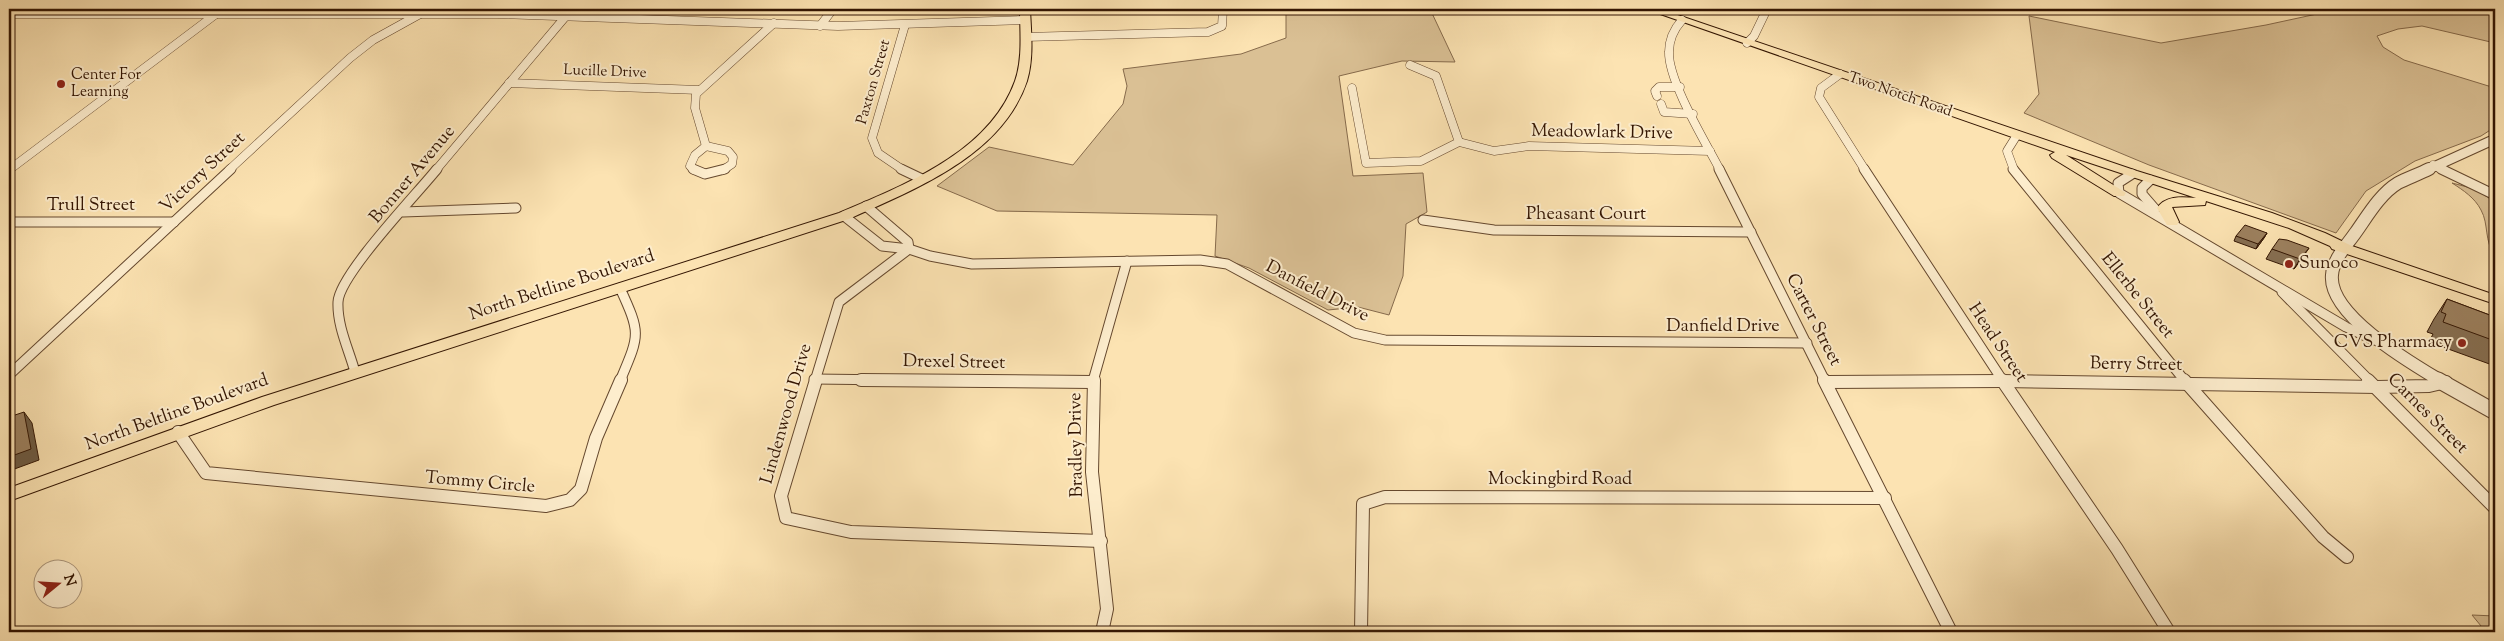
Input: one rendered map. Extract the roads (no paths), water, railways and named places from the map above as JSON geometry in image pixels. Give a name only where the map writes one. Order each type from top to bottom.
[{"type":"main road","name":"Two Notch Road","points":[[1651,9],[2132,174],[2202,194],[2311,231],[2346,248],[2495,300]]},
{"type":"main road","name":"North Beltline Boulevard","points":[[9,495],[178,432],[355,372],[844,216],[866,206],[922,179],[955,158],[980,139],[1007,109],[1018,89],[1024,71],[1025,14]]},
{"type":"main road","points":[[2017,135],[2119,193]]},
{"type":"main road","name":"Two Notch Road","points":[[2150,180],[2200,202],[2315,242],[2346,248]]},
{"type":"main road","points":[[2172,222],[2164,208],[2167,204],[2179,201],[2200,202]]},
{"type":"street","name":"Victory Street","points":[[9,375],[350,58],[373,40],[431,9]]},
{"type":"street","points":[[820,26],[833,9]]},
{"type":"street","points":[[1025,37],[1208,32],[1222,26],[1223,9]]},
{"type":"street","points":[[1747,43],[1754,36],[1767,9]]},
{"type":"street","points":[[9,14],[566,16],[820,26],[905,25],[1025,14]]},
{"type":"street","points":[[9,170],[216,14]]},
{"type":"street","name":"Bonner Avenue","points":[[355,372],[337,308],[339,293],[356,266],[566,16]]},
{"type":"street","name":"Carter Street","points":[[1682,20],[1676,25],[1669,46],[1669,58],[1680,87],[1710,151],[1951,632]]},
{"type":"street","points":[[706,146],[695,108],[695,99],[699,90],[774,24]]},
{"type":"street","name":"Paxton Street","points":[[905,25],[872,138],[872,145],[885,160],[922,179]]},
{"type":"street","points":[[1352,88],[1366,163],[1421,161],[1459,142],[1436,76],[1410,65]]},
{"type":"street","name":"Head Street","points":[[1840,74],[1821,88],[1819,97],[1929,271],[2117,549],[2169,632]]},
{"type":"street","name":"Lucille Drive","points":[[509,83],[699,90]]},
{"type":"street","points":[[1680,87],[1658,87],[1655,92],[1664,112],[1693,114]]},
{"type":"street","name":"Ellerbe Street","points":[[2017,135],[2007,151],[2012,167],[2020,180],[2188,384],[2322,536],[2347,557]]},
{"type":"street","points":[[2381,343],[2347,310],[2332,282],[2335,263],[2375,205],[2397,184],[2433,165],[2495,139]]},
{"type":"street","name":"Meadowlark Drive","points":[[1459,142],[1494,150],[1529,146],[1710,151]]},
{"type":"street","points":[[706,146],[728,151],[733,157],[732,164],[714,174],[702,174],[692,170],[690,166],[693,158],[706,146]]},
{"type":"street","points":[[2433,165],[2495,195]]},
{"type":"street","points":[[2132,174],[2118,183],[2119,193],[2172,222],[2346,327],[2381,343],[2495,412]]},
{"type":"street","points":[[2150,180],[2142,188],[2142,197],[2172,222]]},
{"type":"street","points":[[866,206],[908,242],[909,249]]},
{"type":"street","points":[[403,212],[516,208]]},
{"type":"street","name":"Danfield Drive","points":[[844,216],[882,246],[909,249],[930,256],[972,264],[1200,260],[1227,264],[1354,333],[1385,340],[1807,343]]},
{"type":"street","name":"Pheasant Court","points":[[1423,220],[1439,224],[1494,230],[1751,232]]},
{"type":"street","name":"Trull Street","points":[[9,222],[174,222]]},
{"type":"street","name":"Lindenwood Drive","points":[[909,249],[839,302],[814,379],[781,496],[786,518],[851,532],[1101,541]]},
{"type":"street","name":"Bradley Drive","points":[[1102,632],[1107,609],[1092,472],[1093,382],[1127,261]]},
{"type":"street","name":"Carnes Street","points":[[2270,281],[2495,508]]},
{"type":"street","name":"Tommy Circle","points":[[178,432],[206,473],[530,506],[546,506],[570,500],[581,489],[596,438],[630,357],[637,334],[635,320],[620,288]]},
{"type":"street","name":"Drexel Street","points":[[814,379],[1093,382]]},
{"type":"street","name":"Berry Street","points":[[1826,382],[2002,381],[2376,387],[2428,386],[2446,382]]},
{"type":"street","name":"Mockingbird Road","points":[[1361,632],[1363,504],[1385,497],[1885,498]]},
{"type":"place","name":"Center For Learning","points":[[61,84]]},
{"type":"place","name":"Sunoco","points":[[2289,264]]},
{"type":"place","name":"CVS Pharmacy","points":[[2462,343]]}]
